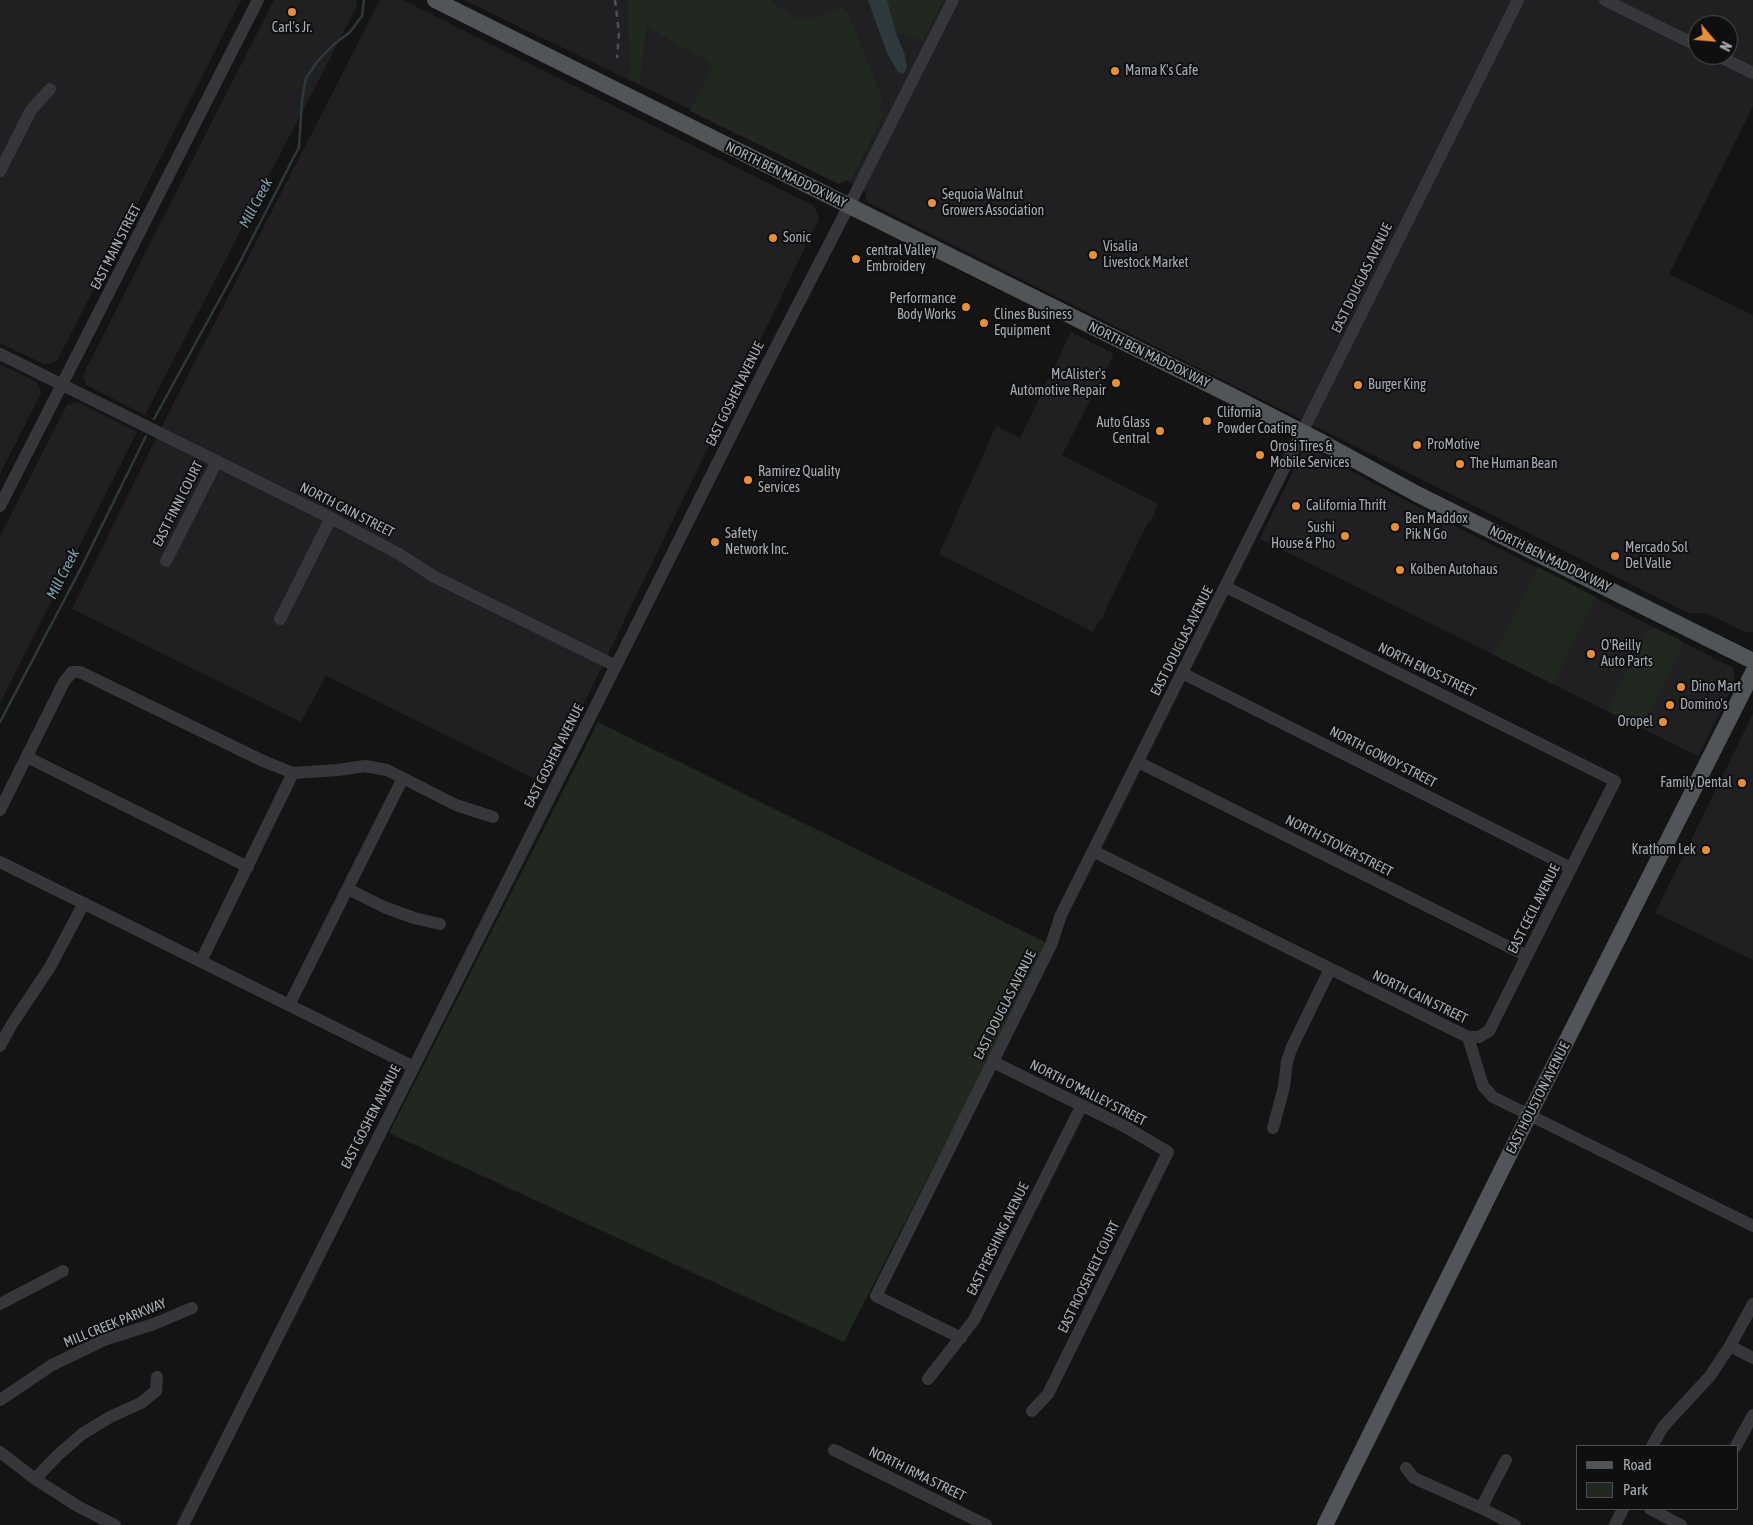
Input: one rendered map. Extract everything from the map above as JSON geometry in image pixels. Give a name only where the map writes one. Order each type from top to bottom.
[{"type":"main road","name":"NORTH BEN MADDOX WAY","points":[[435,0],[1302,432],[1412,491],[1753,661]]},
{"type":"main road","name":"EAST HOUSTON AVENUE","points":[[1325,1525],[1529,1115],[1753,672]]},
{"type":"street","name":"EAST MAIN STREET","points":[[0,506],[258,0]]},
{"type":"street","name":"EAST GOSHEN AVENUE","points":[[183,1525],[764,369],[953,0]]},
{"type":"street","name":"EAST DOUGLAS AVENUE","points":[[961,1338],[876,1296],[1051,945],[1061,915],[1518,0]]},
{"type":"street","points":[[1605,0],[1688,41]]},
{"type":"street","points":[[1737,65],[1753,73]]},
{"type":"street","points":[[0,171],[31,110],[50,89]]},
{"type":"street","name":"NORTH CAIN STREET","points":[[0,354],[331,518],[399,554],[440,580],[616,666]]},
{"type":"street","name":"EAST FINNI COURT","points":[[166,560],[216,461]]},
{"type":"street","points":[[280,619],[331,518]]},
{"type":"street","name":"NORTH ENOS STREET","points":[[1226,587],[1616,781]]},
{"type":"street","points":[[0,810],[64,682],[72,672],[80,672],[263,761],[293,773],[366,766],[387,770],[456,805],[493,817]]},
{"type":"street","name":"NORTH GOWDY STREET","points":[[1182,673],[1571,868]]},
{"type":"street","points":[[27,756],[248,867]]},
{"type":"street","name":"NORTH STOVER STREET","points":[[1138,762],[1527,956]]},
{"type":"street","points":[[202,962],[293,773]]},
{"type":"street","points":[[289,1005],[403,778]]},
{"type":"street","name":"EAST CECIL AVENUE","points":[[1468,1037],[1479,1038],[1489,1031],[1616,781]]},
{"type":"street","name":"NORTH CAIN STREET","points":[[1093,851],[1468,1037],[1486,1090],[1493,1096],[1753,1226]]},
{"type":"street","points":[[0,862],[414,1067]]},
{"type":"street","points":[[348,888],[392,910],[414,918],[440,924]]},
{"type":"street","points":[[0,1046],[12,1024],[50,967],[84,903]]},
{"type":"street","points":[[1273,1128],[1292,1046],[1330,969]]},
{"type":"street","name":"NORTH O'MALLEY STREET","points":[[993,1062],[1124,1126],[1168,1152]]},
{"type":"street","name":"EAST PERSHING AVENUE","points":[[928,1379],[974,1320],[1082,1105]]},
{"type":"street","name":"EAST ROOSEVELT COURT","points":[[1032,1411],[1048,1394],[1168,1152]]},
{"type":"street","points":[[0,1304],[64,1271]]},
{"type":"street","points":[[1653,1445],[1663,1427],[1710,1376],[1730,1346],[1753,1304]]},
{"type":"street","name":"MILL CREEK PARKWAY","points":[[0,1400],[52,1365],[104,1340],[154,1324],[192,1308]]},
{"type":"street","points":[[1730,1346],[1753,1358]]},
{"type":"street","points":[[35,1479],[82,1434],[110,1417],[141,1403],[156,1391],[157,1377]]},
{"type":"street","points":[[1737,1445],[1753,1415]]},
{"type":"street","name":"NORTH IRMA STREET","points":[[834,1450],[986,1525]]},
{"type":"street","points":[[0,1452],[35,1479],[79,1507],[115,1525]]},
{"type":"street","points":[[1481,1508],[1506,1460]]},
{"type":"street","points":[[1406,1468],[1414,1478],[1515,1525]]},
{"type":"street","points":[[1615,1525],[1622,1510]]},
{"type":"street","points":[[1652,1510],[1680,1525]]},
{"type":"shaded area","points":[[0,0],[241,0],[57,361],[46,365],[0,343]]},
{"type":"shaded area","points":[[274,0],[357,0],[356,8],[145,415],[86,385],[83,375]]},
{"type":"shaded area","points":[[380,0],[403,0],[814,206],[819,219],[545,784],[326,676],[301,722],[72,609],[164,422]]},
{"type":"shaded area","points":[[464,0],[1753,0],[1753,106],[1669,274],[1753,315],[1753,632],[1745,632],[1706,613],[1688,613],[867,202],[865,192],[845,180],[836,180]]},
{"type":"shaded area","points":[[868,0],[887,0],[896,33],[905,55],[907,68],[903,74],[898,72],[887,53]]},
{"type":"shaded area","points":[[1071,332],[1114,354],[1062,455],[1158,504],[1104,613],[1104,617],[1099,621],[1093,632],[939,554],[996,426],[1020,438]]},
{"type":"shaded area","points":[[0,364],[37,382],[41,393],[0,474]]},
{"type":"shaded area","points":[[78,402],[137,432],[0,703],[0,536],[67,405]]},
{"type":"shaded area","points":[[1310,448],[1397,496],[1733,668],[1735,682],[1698,756],[1260,539],[1303,451]]},
{"type":"shaded area","points":[[1753,714],[1753,960],[1655,913]]},
{"type":"green space","points":[[627,0],[769,0],[792,16],[810,20],[840,7],[847,11],[882,97],[879,108],[883,116],[852,177],[839,184],[690,111],[713,64],[646,26],[640,84],[631,79]]},
{"type":"green space","points":[[887,0],[943,0],[922,41],[896,33]]},
{"type":"green space","points":[[1538,567],[1596,597],[1553,684],[1494,655]]},
{"type":"green space","points":[[1655,628],[1679,639],[1683,645],[1642,728],[1607,711],[1646,632]]},
{"type":"green space","points":[[598,722],[1047,943],[844,1342],[389,1133]]},
{"type":"waterway","name":"Mill Creek","points":[[154,419],[240,262],[299,147],[302,100],[306,78],[317,62],[333,45],[350,32],[362,16],[364,0]]},
{"type":"waterway","name":"Mill Creek","points":[[0,722],[81,568],[146,436]]},
{"type":"railway","points":[[615,0],[619,33],[617,58]]},
{"type":"place","name":"Carl's Jr.","points":[[292,12]]},
{"type":"place","name":"Mama K's Cafe","points":[[1115,71]]},
{"type":"place","name":"Sequoia Walnut Growers Association","points":[[932,203]]},
{"type":"place","name":"Sonic","points":[[773,238]]},
{"type":"place","name":"Visalia Livestock Market","points":[[1093,255]]},
{"type":"place","name":"central Valley Embroidery","points":[[856,259]]},
{"type":"place","name":"Performance Body Works","points":[[966,307]]},
{"type":"place","name":"Clines Business Equipment","points":[[984,323]]},
{"type":"place","name":"McAlister's Automotive Repair","points":[[1116,383]]},
{"type":"place","name":"Burger King","points":[[1358,385]]},
{"type":"place","name":"Clifornia Powder Coating","points":[[1207,421]]},
{"type":"place","name":"Auto Glass Central","points":[[1160,431]]},
{"type":"place","name":"ProMotive","points":[[1417,445]]},
{"type":"place","name":"Orosi Tires & Mobile Services","points":[[1260,455]]},
{"type":"place","name":"The Human Bean","points":[[1460,464]]},
{"type":"place","name":"Ramirez Quality Services","points":[[748,480]]},
{"type":"place","name":"California Thrift","points":[[1296,506]]},
{"type":"place","name":"Ben Maddox Pik N Go","points":[[1395,527]]},
{"type":"place","name":"Sushi House & Pho","points":[[1345,536]]},
{"type":"place","name":"Safety Network Inc.","points":[[715,542]]},
{"type":"place","name":"Mercado Sol Del Valle","points":[[1615,556]]},
{"type":"place","name":"Kolben Autohaus","points":[[1400,570]]},
{"type":"place","name":"O'Reilly Auto Parts","points":[[1591,654]]},
{"type":"place","name":"Dino Mart","points":[[1681,687]]},
{"type":"place","name":"Domino's","points":[[1670,705]]},
{"type":"place","name":"Oropel","points":[[1663,722]]},
{"type":"place","name":"Family Dental","points":[[1742,783]]},
{"type":"place","name":"Krathom Lek","points":[[1706,850]]}]
